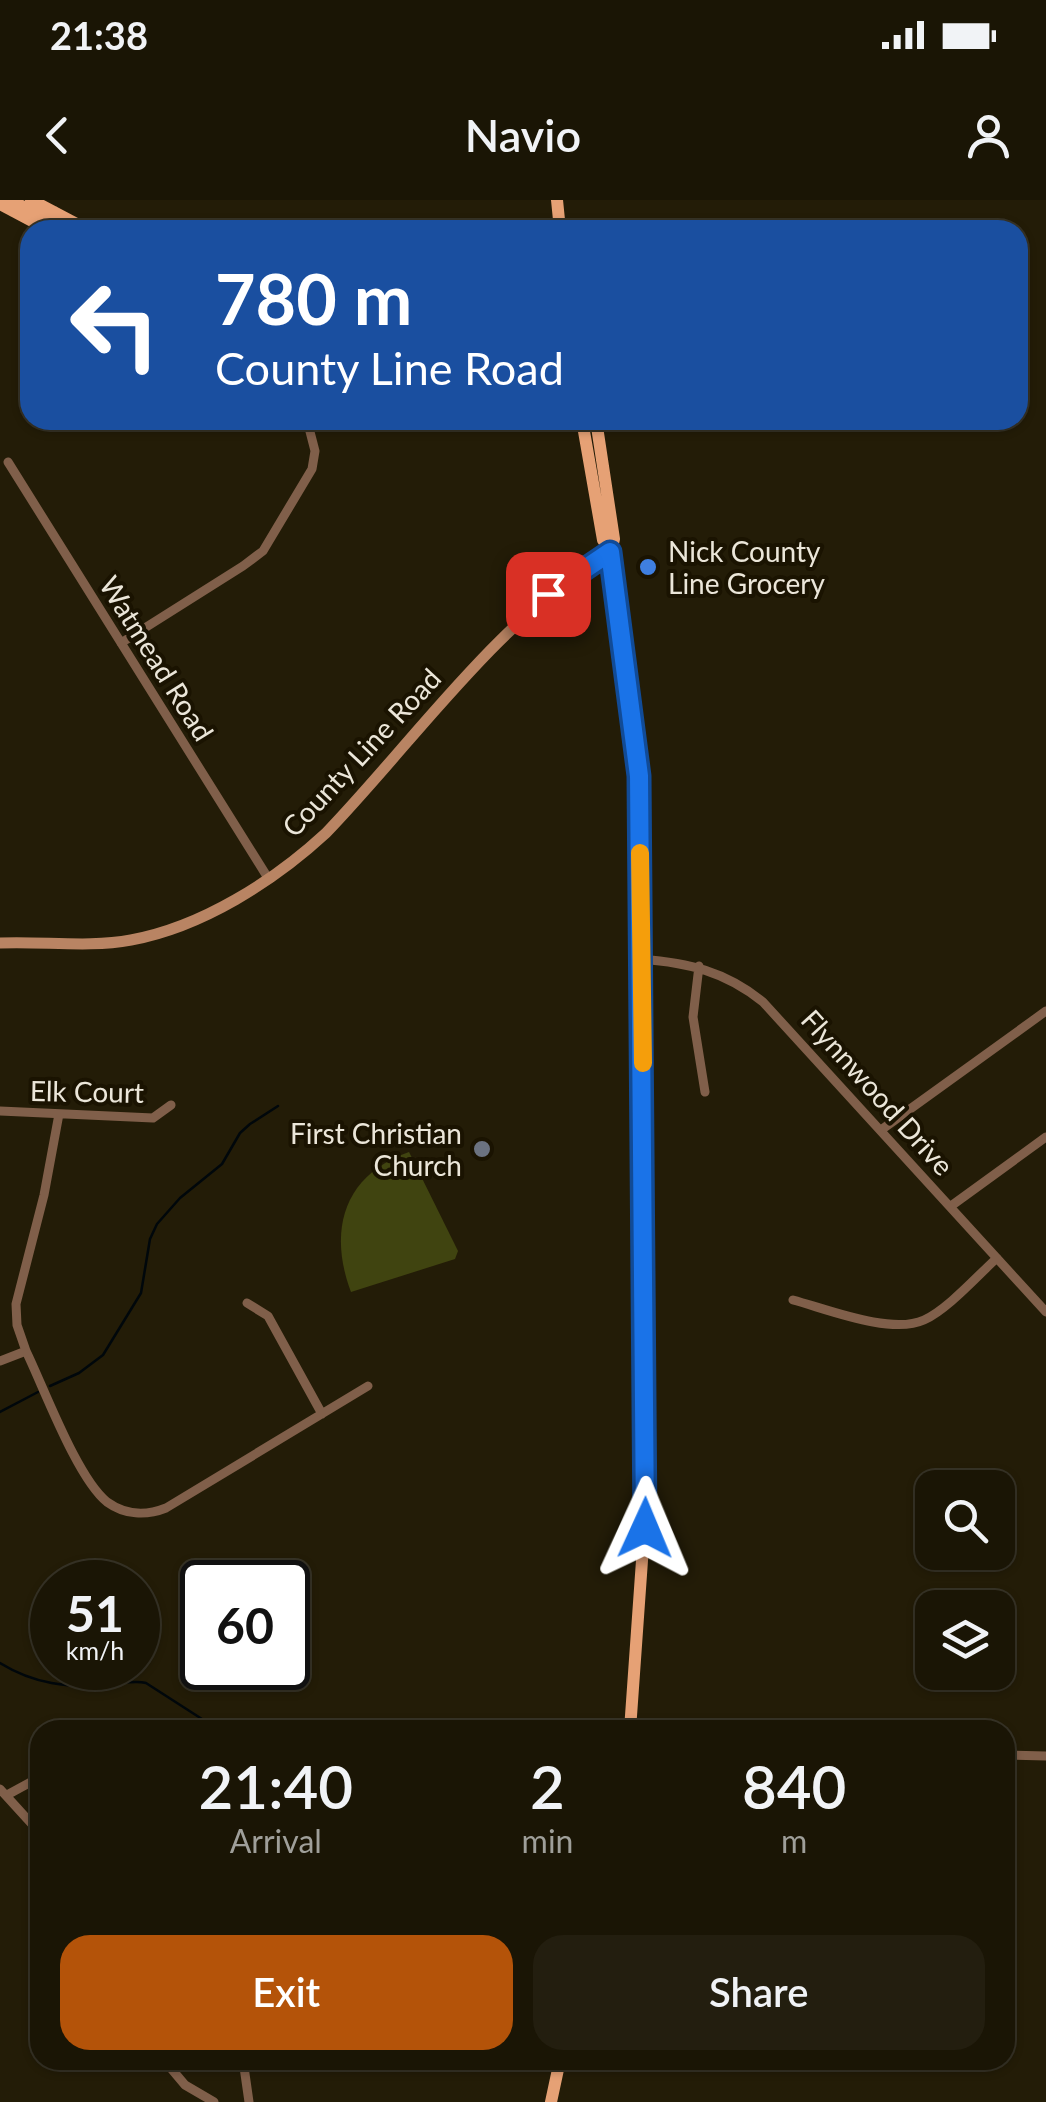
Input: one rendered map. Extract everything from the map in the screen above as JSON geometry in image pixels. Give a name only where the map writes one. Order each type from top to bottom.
[{"type":"main road","points":[[9,200],[42,216],[54,212]]},
{"type":"main road","points":[[31,200],[69,220]]},
{"type":"main road","points":[[0,204],[30,220]]},
{"type":"main road","points":[[584,430],[604,540],[610,552],[637,755],[646,1504],[631,1720]]},
{"type":"main road","points":[[598,430],[614,539],[610,552]]},
{"type":"main road","points":[[551,2102],[558,2070]]},
{"type":"street","points":[[121,643],[263,550],[303,488],[315,459],[309,430]]},
{"type":"street","name":"Watmead Road","points":[[8,462],[268,878]]},
{"type":"street","name":"County Line Road","points":[[0,943],[134,940],[184,924],[268,878],[326,832],[526,614],[564,582],[610,552]]},
{"type":"street","name":"Flynnwood Drive","points":[[641,959],[699,966],[736,981],[763,1002],[1046,1312]]},
{"type":"street","points":[[699,966],[693,1018],[705,1092]]},
{"type":"street","points":[[881,1130],[1046,1011]]},
{"type":"street","name":"Elk Court","points":[[0,1111],[153,1118],[171,1105]]},
{"type":"street","points":[[59,1114],[44,1196],[16,1304],[17,1326],[74,1452],[105,1500],[124,1511],[141,1514],[166,1508],[368,1386]]},
{"type":"street","points":[[951,1206],[1046,1137]]},
{"type":"street","points":[[793,1300],[870,1320],[911,1324],[932,1315],[997,1258]]},
{"type":"street","points":[[246,1303],[268,1316],[322,1414]]},
{"type":"street","points":[[0,1361],[26,1350]]},
{"type":"street","points":[[1015,1755],[1046,1756]]},
{"type":"street","points":[[30,1780],[4,1792],[30,1822]]},
{"type":"street","points":[[172,2070],[184,2086],[214,2102]]},
{"type":"street","points":[[244,2070],[249,2102]]},
{"type":"green space","points":[[409,1152],[458,1251],[455,1259],[351,1292],[341,1248],[347,1208],[369,1175]]},
{"type":"waterway","points":[[50,1386],[79,1373],[103,1355],[141,1293],[150,1239],[157,1224],[180,1198],[222,1164],[240,1133],[278,1106]]},
{"type":"waterway","points":[[0,1412],[38,1392]]},
{"type":"waterway","points":[[0,1663],[26,1676],[65,1685],[146,1683],[203,1720]]},
{"type":"slow traffic","points":[[640,853],[643,1063]]},
{"type":"place","name":"Nick County Line Grocery","points":[[648,567]]},
{"type":"place","name":"First Christian Church","points":[[482,1149]]},
{"type":"route","points":[[548,594],[610,552],[639,776],[645,1528]]}]
